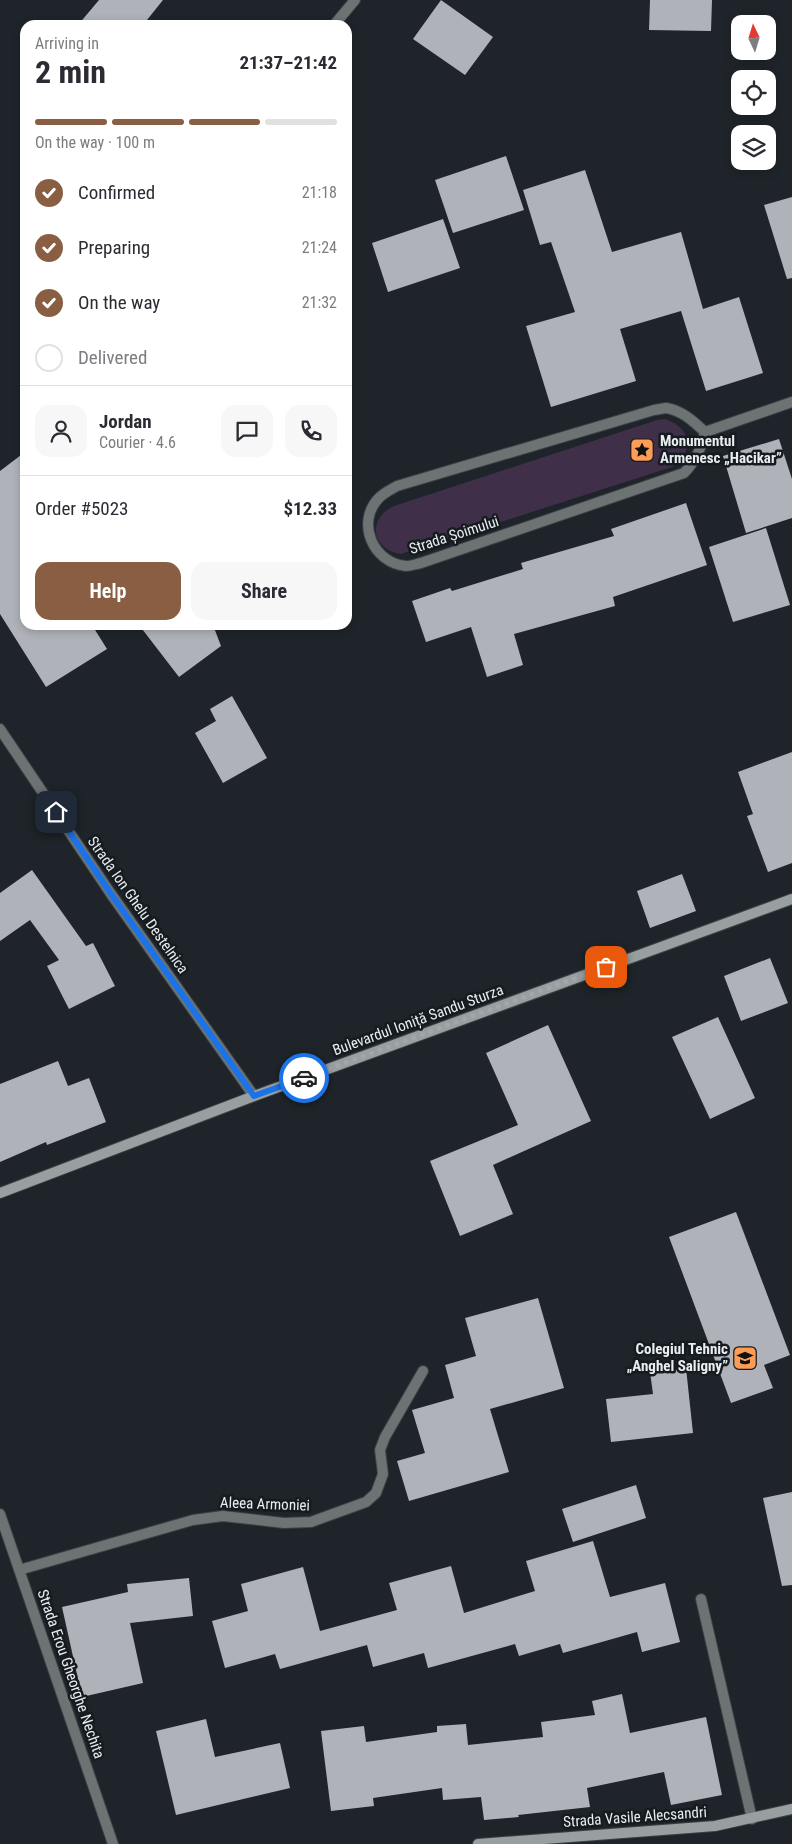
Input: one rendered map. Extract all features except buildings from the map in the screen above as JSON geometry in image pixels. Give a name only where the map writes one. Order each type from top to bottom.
[{"type":"street","points":[[338,20],[355,0]]},
{"type":"street","points":[[705,432],[792,402]]},
{"type":"street","name":"Strada Șoimului","points":[[666,408],[677,410],[705,432],[698,455],[684,473],[421,563],[407,566],[393,563],[382,556],[373,545],[369,533],[368,522],[374,504],[386,491],[397,486],[654,410],[666,408]]},
{"type":"street","name":"Strada Ion Ghelu Destelnica","points":[[0,729],[111,894],[254,1096]]},
{"type":"street","name":"Bulevardul Ioniță Sandu Sturza","points":[[0,1193],[254,1096],[792,899]]},
{"type":"street","name":"Aleea Armoniei","points":[[19,1570],[193,1520],[223,1516],[284,1523],[311,1522],[366,1502],[376,1493],[383,1474],[380,1450],[384,1437],[423,1371]]},
{"type":"street","name":"Strada Erou Gheorghe Nechita","points":[[0,1514],[113,1844]]},
{"type":"street","points":[[701,1599],[752,1819]]},
{"type":"street","name":"Strada Vasile Alecsandri","points":[[478,1844],[715,1826],[792,1809]]},
{"type":"shaded area","points":[[665,419],[680,428],[687,440],[684,454],[672,467],[401,554],[384,547],[376,533],[379,518],[394,506]]},
{"type":"way so far","points":[[304,1078],[606,967]]},
{"type":"place","name":"Monumentul Armenesc „Hacikar”","points":[[642,450]]},
{"type":"place","name":"Colegiul Tehnic „Anghel Saligny”","points":[[745,1358]]},
{"type":"route","points":[[56,812],[111,894],[254,1096],[304,1078]]}]
